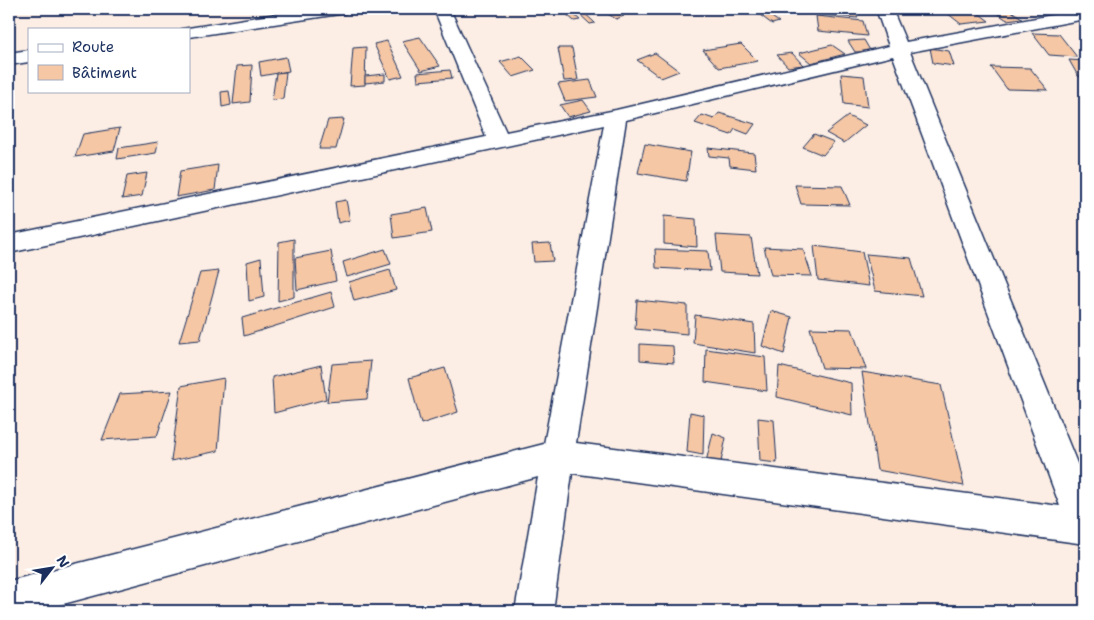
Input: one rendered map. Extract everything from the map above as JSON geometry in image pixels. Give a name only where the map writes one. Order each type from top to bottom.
[{"type":"street","points":[[190,32],[339,9]]},
{"type":"street","points":[[442,9],[499,141]]},
{"type":"street","points":[[9,600],[558,456],[1085,527],[884,9]]},
{"type":"street","points":[[9,244],[616,116],[899,49],[1085,14]]},
{"type":"street","points":[[9,59],[28,56]]},
{"type":"street","points":[[534,611],[558,456],[616,116]]},
{"type":"building","points":[[580,9],[595,23],[590,24],[575,10]]},
{"type":"building","points":[[600,9],[612,9],[624,16],[616,19]]},
{"type":"building","points":[[809,9],[856,11],[858,18],[809,14]]},
{"type":"building","points":[[942,9],[973,9],[989,21],[961,24]]},
{"type":"building","points":[[991,9],[1008,9],[1022,18],[1007,20]]},
{"type":"building","points":[[570,11],[580,20],[574,21],[565,13]]},
{"type":"building","points":[[763,11],[779,22],[772,24],[756,12]]},
{"type":"building","points":[[816,16],[863,21],[867,36],[818,31]]},
{"type":"building","points":[[1032,33],[1059,34],[1077,57],[1049,55]]},
{"type":"building","points":[[420,37],[440,66],[421,71],[402,41]]},
{"type":"building","points":[[864,40],[871,52],[855,52],[848,41]]},
{"type":"building","points":[[387,41],[403,76],[390,79],[374,44]]},
{"type":"building","points":[[741,44],[758,61],[719,68],[703,50]]},
{"type":"building","points":[[832,45],[845,54],[811,63],[799,53]]},
{"type":"building","points":[[366,47],[365,85],[350,86],[353,48]]},
{"type":"building","points":[[558,48],[572,48],[578,80],[564,81]]},
{"type":"building","points":[[930,48],[949,51],[954,66],[933,63]]},
{"type":"building","points":[[655,53],[679,71],[661,78],[637,60]]},
{"type":"building","points":[[792,53],[803,65],[788,67],[777,55]]},
{"type":"building","points":[[521,56],[535,70],[513,77],[500,62]]},
{"type":"building","points":[[286,57],[289,71],[261,76],[259,62]]},
{"type":"building","points":[[1069,60],[1085,61],[1085,77],[1078,76]]},
{"type":"building","points":[[252,65],[250,102],[233,104],[237,66]]},
{"type":"building","points":[[991,67],[1030,68],[1048,90],[1007,89]]},
{"type":"building","points":[[450,70],[452,78],[418,81],[417,73]]},
{"type":"building","points":[[286,72],[283,99],[272,100],[276,73]]},
{"type":"building","points":[[385,74],[385,81],[365,83],[365,76]]},
{"type":"building","points":[[841,74],[864,76],[868,107],[844,104]]},
{"type":"building","points":[[590,80],[597,97],[565,101],[558,84]]},
{"type":"building","points":[[229,91],[231,105],[222,107],[221,92]]},
{"type":"building","points":[[583,100],[591,111],[568,117],[560,105]]},
{"type":"building","points":[[719,113],[755,124],[748,134],[735,129],[731,135],[695,123],[702,115],[714,119]]},
{"type":"building","points":[[848,116],[866,125],[844,143],[826,133]]},
{"type":"building","points":[[344,119],[336,149],[319,149],[328,120]]},
{"type":"building","points":[[120,128],[114,151],[75,157],[83,134]]},
{"type":"building","points":[[814,134],[834,142],[823,155],[803,147]]},
{"type":"building","points":[[158,142],[156,153],[117,159],[119,148]]},
{"type":"building","points":[[645,144],[691,152],[686,181],[638,173]]},
{"type":"building","points":[[708,148],[754,153],[756,169],[730,166],[729,158],[709,156]]},
{"type":"building","points":[[218,165],[215,190],[176,197],[180,171]]},
{"type":"building","points":[[147,173],[142,196],[122,199],[127,176]]},
{"type":"building","points":[[795,185],[842,186],[850,205],[801,204]]},
{"type":"building","points":[[346,200],[350,220],[338,223],[335,202]]},
{"type":"building","points":[[427,208],[432,232],[394,238],[391,214]]},
{"type":"building","points":[[664,216],[696,219],[697,247],[664,244]]},
{"type":"building","points":[[716,235],[751,237],[757,274],[720,272]]},
{"type":"building","points":[[294,239],[294,297],[278,301],[279,242]]},
{"type":"building","points":[[550,243],[553,261],[534,262],[532,244]]},
{"type":"building","points":[[814,246],[862,252],[869,286],[818,280]]},
{"type":"building","points":[[764,247],[803,249],[812,276],[771,275]]},
{"type":"building","points":[[385,249],[391,264],[347,277],[343,262]]},
{"type":"building","points":[[655,249],[708,251],[710,271],[656,268]]},
{"type":"building","points":[[331,251],[336,281],[297,290],[295,258]]},
{"type":"building","points":[[866,254],[911,258],[922,296],[875,291]]},
{"type":"building","points":[[261,258],[264,297],[249,301],[247,262]]},
{"type":"building","points":[[390,270],[396,290],[354,301],[349,282]]},
{"type":"building","points":[[219,271],[200,340],[179,342],[200,273]]},
{"type":"building","points":[[331,292],[335,307],[244,336],[242,318]]},
{"type":"building","points":[[637,300],[687,305],[687,334],[635,329]]},
{"type":"building","points":[[771,311],[792,317],[784,354],[762,346]]},
{"type":"building","points":[[695,315],[754,324],[755,353],[693,343]]},
{"type":"building","points":[[810,328],[852,329],[866,369],[822,368]]},
{"type":"building","points":[[640,344],[673,346],[674,363],[640,360]]},
{"type":"building","points":[[706,349],[765,357],[767,391],[705,382]]},
{"type":"building","points":[[371,361],[367,399],[327,402],[332,364]]},
{"type":"building","points":[[321,365],[326,399],[274,413],[272,377]]},
{"type":"building","points":[[779,366],[851,383],[852,415],[777,397]]},
{"type":"building","points":[[445,368],[458,412],[421,424],[409,378]]},
{"type":"building","points":[[862,372],[941,385],[964,486],[877,470]]},
{"type":"building","points":[[224,378],[218,451],[171,461],[181,386]]},
{"type":"building","points":[[172,391],[157,436],[102,440],[120,394]]},
{"type":"building","points":[[690,412],[704,415],[703,455],[687,452]]},
{"type":"building","points":[[758,418],[774,420],[777,463],[760,461]]},
{"type":"building","points":[[713,433],[726,438],[719,471],[705,466]]}]
